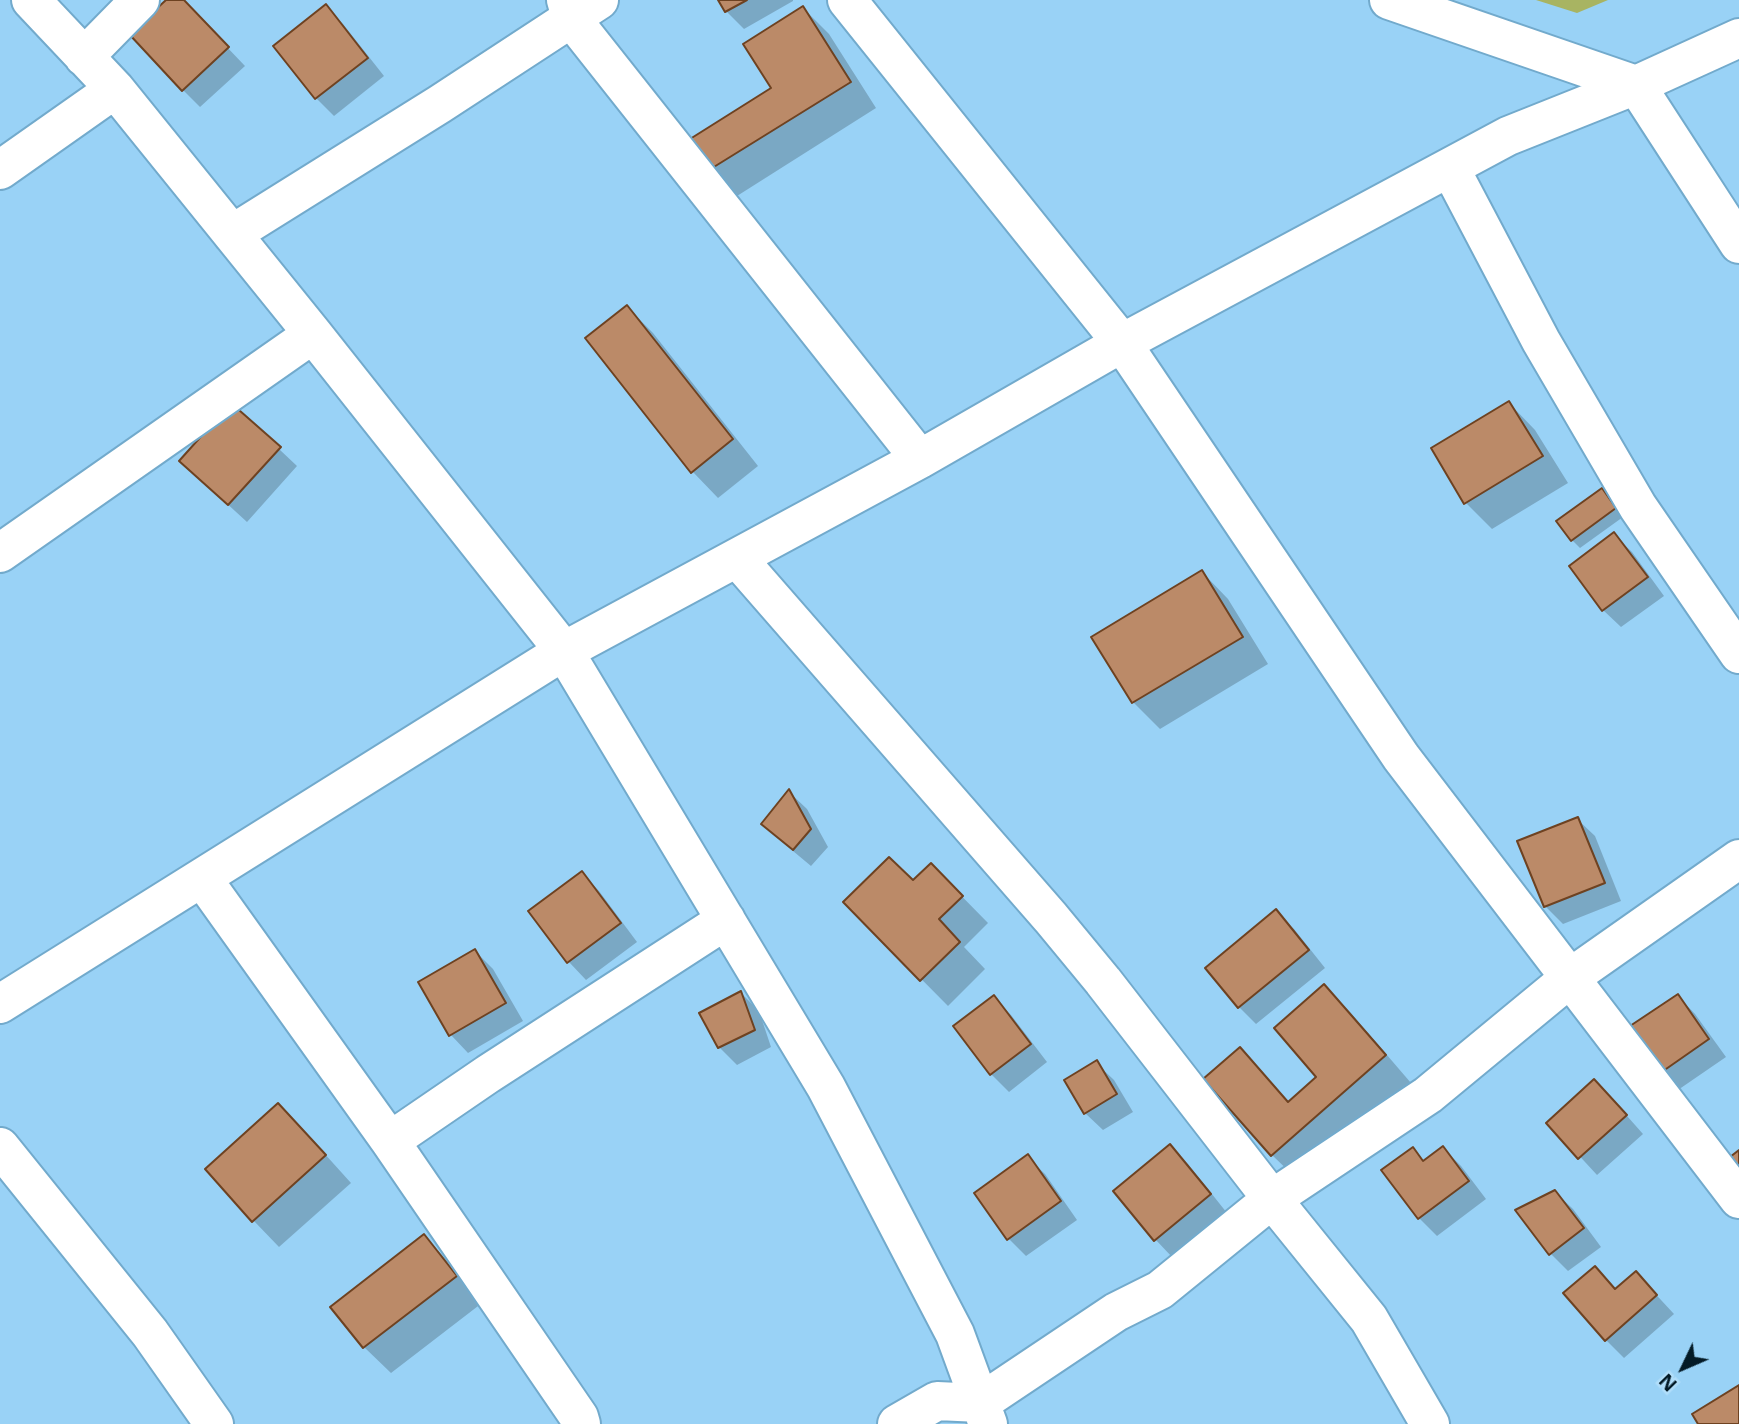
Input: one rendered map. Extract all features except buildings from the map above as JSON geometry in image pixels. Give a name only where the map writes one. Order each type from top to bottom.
[{"type":"street","points":[[31,0],[115,89],[564,651],[826,1087],[955,1334],[984,1413]]},
{"type":"street","points":[[85,57],[140,0]]},
{"type":"street","points":[[847,0],[1122,343],[1401,757],[1739,1199]]},
{"type":"street","points":[[1389,0],[1636,85],[1739,244]]},
{"type":"street","points":[[232,234],[440,104],[578,6],[920,459]]},
{"type":"street","points":[[4,995],[201,877],[564,651],[920,459],[1122,343],[1508,136],[1636,85],[1739,38]]},
{"type":"street","points":[[0,170],[115,89]]},
{"type":"street","points":[[1450,168],[1541,341],[1638,507],[1739,654]]},
{"type":"street","points":[[0,553],[313,334]]},
{"type":"street","points":[[737,558],[1103,981],[1368,1319],[1430,1424]]},
{"type":"street","points":[[984,1413],[1116,1312],[1160,1290],[1272,1199],[1428,1095],[1571,977],[1739,859]]},
{"type":"street","points":[[201,877],[390,1141],[579,1417],[581,1424]]},
{"type":"street","points":[[390,1141],[488,1074],[726,920]]},
{"type":"street","points":[[0,1147],[150,1334],[214,1424]]},
{"type":"street","points":[[897,1424],[937,1401],[984,1413]]},
{"type":"green space","points":[[1536,0],[1608,0],[1577,13]]}]
